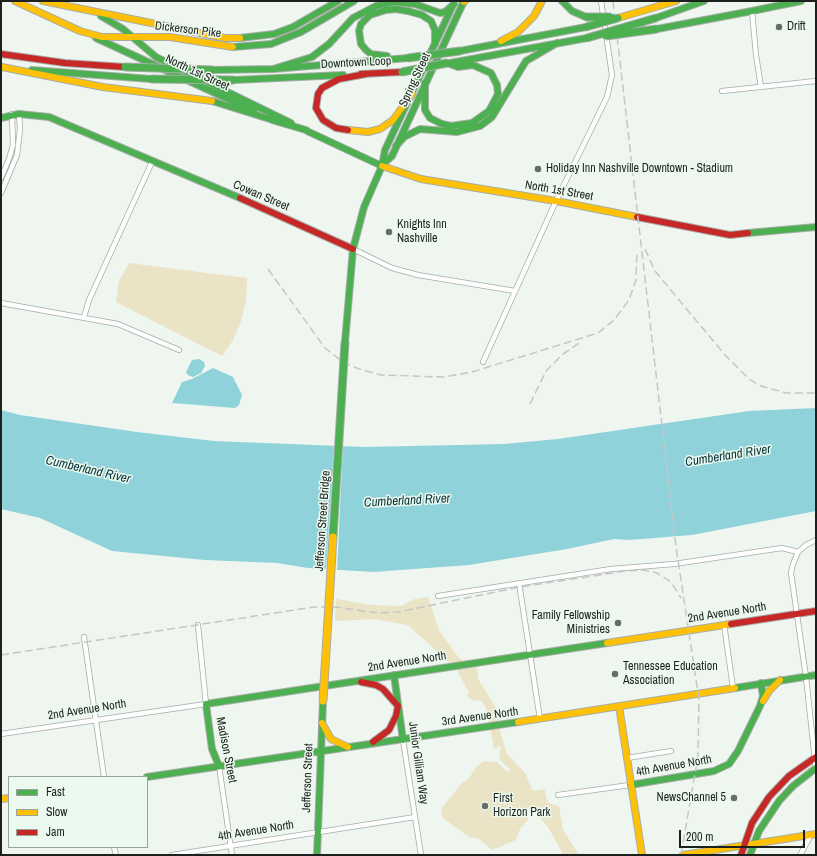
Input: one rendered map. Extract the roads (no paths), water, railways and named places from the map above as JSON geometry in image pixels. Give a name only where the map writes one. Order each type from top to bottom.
[{"type":"main road","name":"Dickerson Pike","points":[[15,1],[80,31],[102,37],[170,37],[222,46],[271,44],[301,32],[354,1]]},
{"type":"main road","name":"Dickerson Pike","points":[[43,1],[225,38],[250,38],[274,34],[293,28],[329,4],[338,1]]},
{"type":"main road","points":[[336,12],[338,1]]},
{"type":"main road","name":"Spring Street","points":[[382,166],[392,156],[464,1]]},
{"type":"main road","points":[[489,47],[518,32],[534,16],[542,1]]},
{"type":"main road","points":[[562,1],[572,11],[586,16],[618,18]]},
{"type":"main road","name":"Downtown Loop","points":[[1,54],[65,63],[125,67],[213,70],[274,69],[406,58],[489,47],[586,27],[676,1]]},
{"type":"main road","name":"Downtown Loop","points":[[2,67],[151,79],[234,80],[402,72],[587,38],[656,18],[704,1]]},
{"type":"main road","points":[[587,38],[657,29],[801,1]]},
{"type":"main road","points":[[274,69],[312,57],[329,44],[353,18],[376,6],[394,2],[415,4],[440,14],[445,12],[455,2]]},
{"type":"main road","name":"Spring Street","points":[[345,342],[353,249],[364,207],[382,166],[385,150],[455,2]]},
{"type":"main road","points":[[329,4],[336,12]]},
{"type":"main road","points":[[406,58],[379,56],[371,54],[366,50],[361,44],[358,31],[370,15],[386,10],[396,9],[415,13],[431,21],[435,30],[435,44]]},
{"type":"main road","name":"North 1st Street","points":[[93,12],[112,22],[156,57],[382,166],[422,179],[556,201],[730,235],[816,227]]},
{"type":"main road","name":"North 1st Street","points":[[80,31],[276,122],[307,130]]},
{"type":"main road","points":[[396,146],[404,137],[420,129],[457,132],[480,126],[492,117],[526,61],[557,43]]},
{"type":"main road","points":[[426,83],[424,94],[425,110],[430,118],[442,124],[451,126],[472,123],[489,111],[498,94],[497,85],[490,73],[483,68],[458,66],[447,63]]},
{"type":"main road","points":[[2,67],[103,87],[208,100],[276,122]]},
{"type":"main road","points":[[366,74],[339,79],[322,88],[318,94],[316,108],[323,120],[336,128],[345,130],[368,132],[380,129],[393,120],[412,94]]},
{"type":"main road","name":"Cowan Street","points":[[1,118],[16,114],[31,114],[49,117],[268,210],[353,249]]},
{"type":"main road","name":"Jefferson Street Bridge","points":[[323,701],[345,342]]},
{"type":"main road","name":"2nd Avenue North","points":[[206,704],[816,611]]},
{"type":"main road","name":"Junior Gilliam Way","points":[[394,675],[403,740]]},
{"type":"main road","name":"3rd Avenue North","points":[[148,777],[320,750],[403,740],[540,720],[816,675]]},
{"type":"main road","points":[[760,706],[769,691],[780,680]]},
{"type":"main road","points":[[354,681],[376,685],[383,689],[398,706],[396,716],[389,730],[383,736],[369,744]]},
{"type":"main road","name":"4th Avenue North","points":[[630,785],[722,768],[734,758],[760,706],[763,696],[761,683]]},
{"type":"main road","name":"Jefferson Street","points":[[317,855],[323,701]]},
{"type":"main road","name":"Madison Street","points":[[206,704],[212,749],[219,766]]},
{"type":"main road","points":[[619,706],[642,855]]},
{"type":"main road","points":[[322,723],[331,739],[348,747]]},
{"type":"main road","points":[[741,855],[743,845],[752,823],[763,804],[775,788],[815,757]]},
{"type":"main road","points":[[750,855],[767,817],[779,801],[793,786],[816,768]]},
{"type":"main road","points":[[683,855],[814,834]]},
{"type":"street","points":[[483,362],[556,201],[606,97],[612,75],[601,1]]},
{"type":"street","points":[[752,11],[756,55],[761,87]]},
{"type":"street","points":[[722,91],[816,81]]},
{"type":"street","points":[[1,178],[13,145],[16,114]]},
{"type":"street","points":[[1,193],[17,155],[20,129],[16,114]]},
{"type":"street","points":[[84,317],[89,300],[152,162]]},
{"type":"street","name":"Cowan Street","points":[[353,249],[392,268],[418,275],[516,291]]},
{"type":"street","points":[[1,302],[118,324],[179,350]]},
{"type":"street","points":[[816,540],[806,545],[798,552],[793,564],[792,573],[806,676],[816,772]]},
{"type":"street","points":[[438,596],[611,569],[674,564],[782,548],[798,552]]},
{"type":"street","points":[[519,583],[540,720]]},
{"type":"street","points":[[724,624],[733,688]]},
{"type":"street","name":"Madison Street","points":[[198,625],[206,704]]},
{"type":"street","points":[[84,637],[104,776]]},
{"type":"street","name":"2nd Avenue North","points":[[1,734],[206,704]]},
{"type":"street","name":"Junior Gilliam Way","points":[[403,740],[421,855]]},
{"type":"street","points":[[627,758],[671,751]]},
{"type":"street","name":"Madison Street","points":[[219,766],[232,855]]},
{"type":"street","name":"4th Avenue North","points":[[558,795],[630,785]]},
{"type":"street","name":"4th Avenue North","points":[[172,855],[415,817]]},
{"type":"street","points":[[800,855],[814,834]]},
{"type":"water","points":[[199,359],[204,362],[205,366],[201,373],[193,377],[188,375],[186,372],[192,360]]},
{"type":"water","points":[[213,368],[233,377],[242,395],[239,405],[235,408],[172,403],[182,382],[192,379]]},
{"type":"water","name":"Cumberland River","points":[[816,408],[816,511],[692,535],[629,540],[614,539],[567,549],[469,565],[373,572],[308,568],[277,563],[205,560],[112,551],[40,518],[1,509],[1,410],[20,415],[137,432],[214,441],[365,447],[504,444],[558,439],[749,411]]},
{"type":"railway","points":[[613,1],[676,547],[699,699],[698,756],[681,855]]},
{"type":"railway","points":[[645,249],[655,271],[726,356],[749,379],[761,386],[786,393],[816,393]]},
{"type":"railway","points":[[268,269],[325,348],[343,362],[359,369],[381,375],[444,377],[472,372],[598,333],[614,320],[629,300],[636,280],[637,251]]},
{"type":"railway","points":[[530,404],[546,371],[562,355],[579,343]]},
{"type":"railway","points":[[1,655],[314,607],[335,607],[378,613],[398,612],[520,587],[626,571],[644,570],[657,573],[671,582],[681,598]]},
{"type":"place","name":"Drift","points":[[779,27]]},
{"type":"place","name":"Holiday Inn Nashville Downtown - Stadium","points":[[538,169]]},
{"type":"place","name":"Knights Inn Nashville","points":[[389,232]]},
{"type":"place","name":"Family Fellowship Ministries","points":[[618,623]]},
{"type":"place","name":"Tennessee Education Association","points":[[615,674]]},
{"type":"place","name":"NewsChannel 5","points":[[734,798]]},
{"type":"place","name":"First Horizon Park","points":[[485,806]]}]
